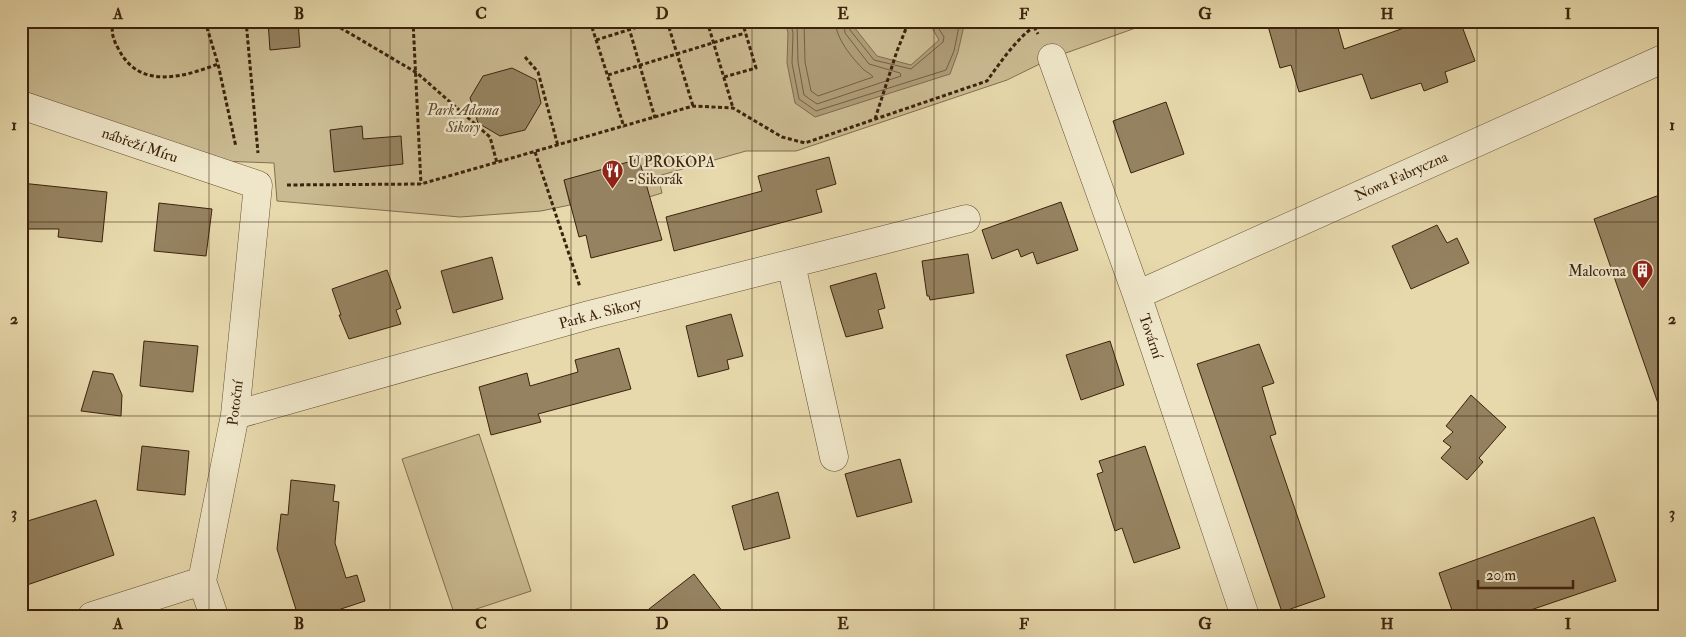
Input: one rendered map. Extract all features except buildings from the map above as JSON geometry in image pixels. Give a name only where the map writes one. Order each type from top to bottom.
[{"type":"street","name":"Tovární","points":[[1052,58],[1137,294],[1245,616]]},
{"type":"street","name":"Nowa Fabryczna","points":[[1137,294],[1665,58]]},
{"type":"street","name":"nábřeží Míru","points":[[21,105],[249,182]]},
{"type":"street","name":"Potoční","points":[[202,581],[235,415],[249,182]]},
{"type":"street","name":"Park A. Sikory","points":[[235,415],[589,315],[966,219]]},
{"type":"street","points":[[791,264],[834,458]]},
{"type":"street","points":[[92,616],[202,581],[214,616]]},
{"type":"path","points":[[113,21],[111,34],[126,63],[154,77],[187,76],[218,64]]},
{"type":"path","points":[[205,21],[218,64],[232,126],[249,182]]},
{"type":"path","points":[[246,21],[260,168],[249,182]]},
{"type":"path","points":[[329,21],[417,73],[490,137],[497,162]]},
{"type":"path","points":[[413,21],[421,184]]},
{"type":"path","points":[[590,21],[624,127]]},
{"type":"path","points":[[627,21],[655,118]]},
{"type":"path","points":[[596,40],[657,21]]},
{"type":"path","points":[[667,21],[693,106]]},
{"type":"path","points":[[707,21],[733,108]]},
{"type":"path","points":[[724,77],[756,68],[742,21]]},
{"type":"path","points":[[875,120],[880,99],[909,21]]},
{"type":"path","points":[[249,182],[421,184],[693,106],[733,108],[782,137],[805,143],[987,81],[1001,61],[1033,26],[1043,21]]},
{"type":"path","points":[[608,75],[745,33]]},
{"type":"path","points":[[525,57],[538,72],[558,146]]},
{"type":"path","points":[[535,152],[589,315]]},
{"type":"green space","name":"Park Adama Sikory","points":[[21,21],[1155,21],[1052,58],[1007,80],[796,151],[746,151],[658,176],[662,193],[649,197],[564,180],[570,205],[541,211],[460,217],[277,201],[274,163],[219,161],[21,90]]},
{"type":"green space","points":[[479,434],[531,591],[455,616],[402,459]]},
{"type":"water","points":[[785,21],[855,21],[854,27],[877,56],[911,65],[939,40],[928,21],[965,21],[958,52],[950,74],[815,117],[795,103],[787,63],[788,33]]},
{"type":"place","name":"U PROKOPA - Sikorák","points":[[612,190]]},
{"type":"place","name":"Malcovna","points":[[1642,290]]}]
